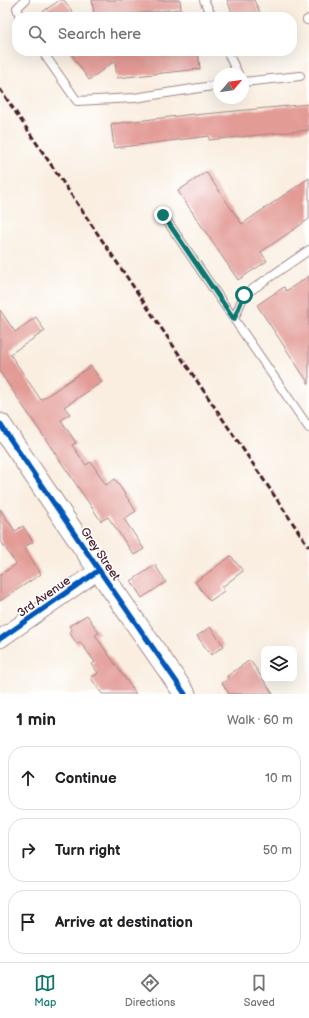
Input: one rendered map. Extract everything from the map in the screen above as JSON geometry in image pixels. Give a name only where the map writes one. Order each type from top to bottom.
[{"type":"street","name":"Grey Street","points":[[0,424],[99,570],[186,694]]},
{"type":"street","name":"3rd Avenue","points":[[0,640],[99,570]]},
{"type":"lane","points":[[18,12],[17,8],[25,0]]},
{"type":"lane","points":[[204,0],[210,12]]},
{"type":"lane","points":[[46,56],[78,101],[134,98],[213,86]]},
{"type":"lane","points":[[230,56],[235,68]]},
{"type":"lane","points":[[249,81],[300,76]]},
{"type":"lane","points":[[163,215],[308,426]]},
{"type":"lane","points":[[234,319],[244,295],[309,250]]},
{"type":"building","points":[[60,0],[64,0],[72,12],[42,12]]},
{"type":"building","points":[[92,0],[180,0],[181,9],[151,12],[94,12]]},
{"type":"building","points":[[227,0],[254,0],[260,12],[232,12]]},
{"type":"building","points":[[72,56],[199,56],[200,69],[117,78],[115,61],[89,80]]},
{"type":"building","points":[[309,104],[309,130],[209,140],[209,136],[114,148],[111,124],[194,114]]},
{"type":"building","points":[[206,172],[242,224],[309,178],[309,219],[261,252],[267,261],[238,280],[178,191]]},
{"type":"building","points":[[309,276],[309,384],[257,305],[284,287],[286,291]]},
{"type":"building","points":[[0,310],[15,332],[36,317],[45,331],[10,354],[41,400],[91,366],[102,382],[64,407],[70,414],[61,420],[76,443],[72,445],[86,465],[91,462],[106,485],[115,479],[136,511],[124,519],[144,549],[134,555],[108,517],[101,521],[0,372]]},
{"type":"building","points":[[0,509],[15,531],[23,526],[33,542],[24,547],[41,574],[0,601],[0,575],[16,564],[0,540]]},
{"type":"building","points":[[231,556],[243,571],[222,587],[224,591],[210,601],[195,582]]},
{"type":"building","points":[[155,565],[166,582],[142,598],[131,581]]},
{"type":"building","points":[[87,615],[99,633],[95,635],[136,694],[102,694],[91,678],[98,673],[92,664],[95,662],[80,642],[77,644],[69,632],[72,630],[69,626]]},
{"type":"building","points":[[210,627],[224,646],[211,655],[197,636]]},
{"type":"building","points":[[250,660],[261,676],[261,682],[265,682],[273,694],[229,694],[222,683],[229,679],[227,676]]},
{"type":"railway","points":[[0,89],[309,547]]},
{"type":"cycle path","points":[[0,424],[185,694]]},
{"type":"cycle path","points":[[0,639],[99,570]]},
{"type":"route","points":[[163,215],[234,319],[244,295]]}]
